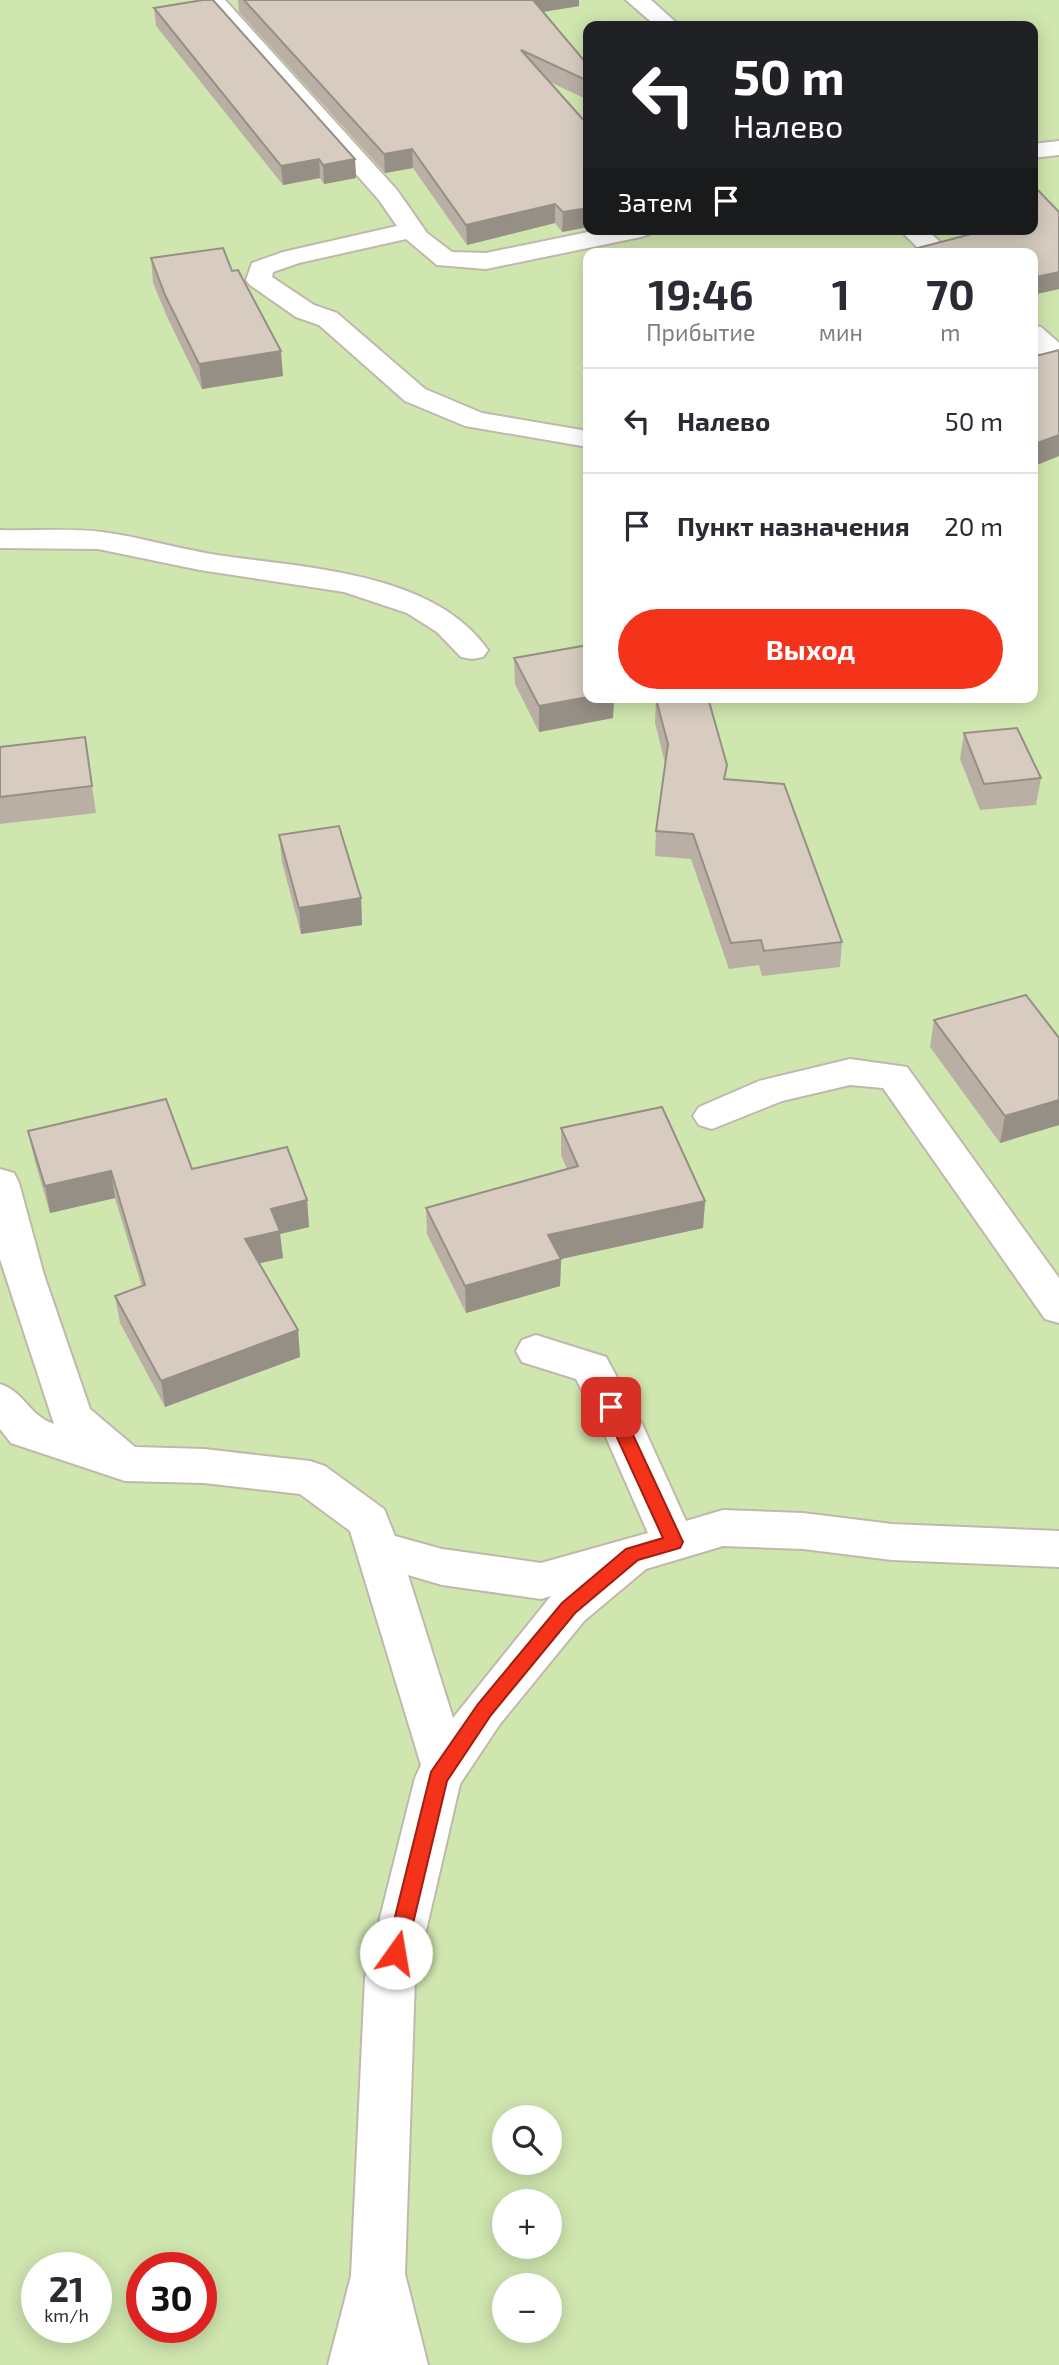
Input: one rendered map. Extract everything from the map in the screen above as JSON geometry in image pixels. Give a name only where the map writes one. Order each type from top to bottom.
[{"type":"street","points":[[213,0],[388,195],[418,238],[446,260],[486,261],[611,235]]},
{"type":"street","points":[[637,0],[663,21]]},
{"type":"street","points":[[1038,150],[1059,148]]},
{"type":"street","points":[[412,230],[292,257],[261,268],[259,280],[305,311],[328,319],[415,395],[475,420],[583,438]]},
{"type":"street","points":[[918,235],[933,248]]},
{"type":"street","points":[[1038,338],[1059,357]]},
{"type":"street","points":[[0,540],[110,542],[201,561],[337,581],[408,602],[461,635],[472,650]]},
{"type":"street","points":[[712,1116],[772,1090],[850,1072],[894,1076],[1059,1308]]},
{"type":"street","points":[[0,1183],[24,1275],[72,1418],[125,1464]]},
{"type":"street","points":[[536,1351],[591,1368],[622,1426],[653,1548]]},
{"type":"street","points":[[0,1400],[26,1431],[125,1464],[204,1466],[310,1478],[369,1521],[445,1767]]},
{"type":"street","points":[[378,1549],[442,1567],[541,1581],[723,1528],[803,1531],[892,1542],[1059,1549]]},
{"type":"street","points":[[356,2365],[379,2274],[390,1978],[438,1778],[484,1710],[568,1608],[653,1548]]},
{"type":"street","points":[[379,2274],[400,2365]]},
{"type":"green space","points":[[0,0],[1059,0],[1059,2365],[0,2365]]},
{"type":"building","points":[[213,0],[355,159],[323,165],[319,159],[281,166],[154,8]]},
{"type":"building","points":[[244,0],[533,0],[583,59],[583,79],[521,50],[583,119],[583,209],[563,212],[555,204],[466,225],[412,149],[384,154]]},
{"type":"building","points":[[1038,190],[1059,212],[1059,272],[1038,277],[1038,248],[918,248],[968,235],[1038,235]]},
{"type":"building","points":[[223,248],[232,271],[238,270],[281,351],[199,364],[165,295],[151,258]]},
{"type":"building","points":[[1059,350],[1059,435],[1038,443],[1038,355]]},
{"type":"building","points":[[583,646],[583,698],[539,706],[514,658]]},
{"type":"building","points":[[657,703],[709,703],[727,765],[724,779],[784,784],[842,942],[764,951],[761,940],[731,943],[693,834],[656,831],[668,744]]},
{"type":"building","points":[[1017,728],[1041,778],[984,784],[964,733]]},
{"type":"building","points":[[85,737],[92,786],[0,797],[0,747]]},
{"type":"building","points":[[339,826],[361,898],[299,908],[279,835]]},
{"type":"building","points":[[1026,995],[1059,1038],[1059,1100],[1005,1116],[934,1020]]},
{"type":"building","points":[[166,1099],[192,1169],[287,1147],[307,1200],[271,1209],[280,1231],[245,1239],[298,1330],[161,1381],[115,1296],[145,1285],[111,1171],[45,1186],[28,1131]]},
{"type":"building","points":[[662,1107],[705,1201],[548,1235],[561,1259],[465,1286],[426,1208],[578,1166],[561,1128]]},
{"type":"route","points":[[396,1953],[438,1778],[458,1748],[484,1710],[568,1608],[632,1555],[674,1542],[611,1407]]}]
